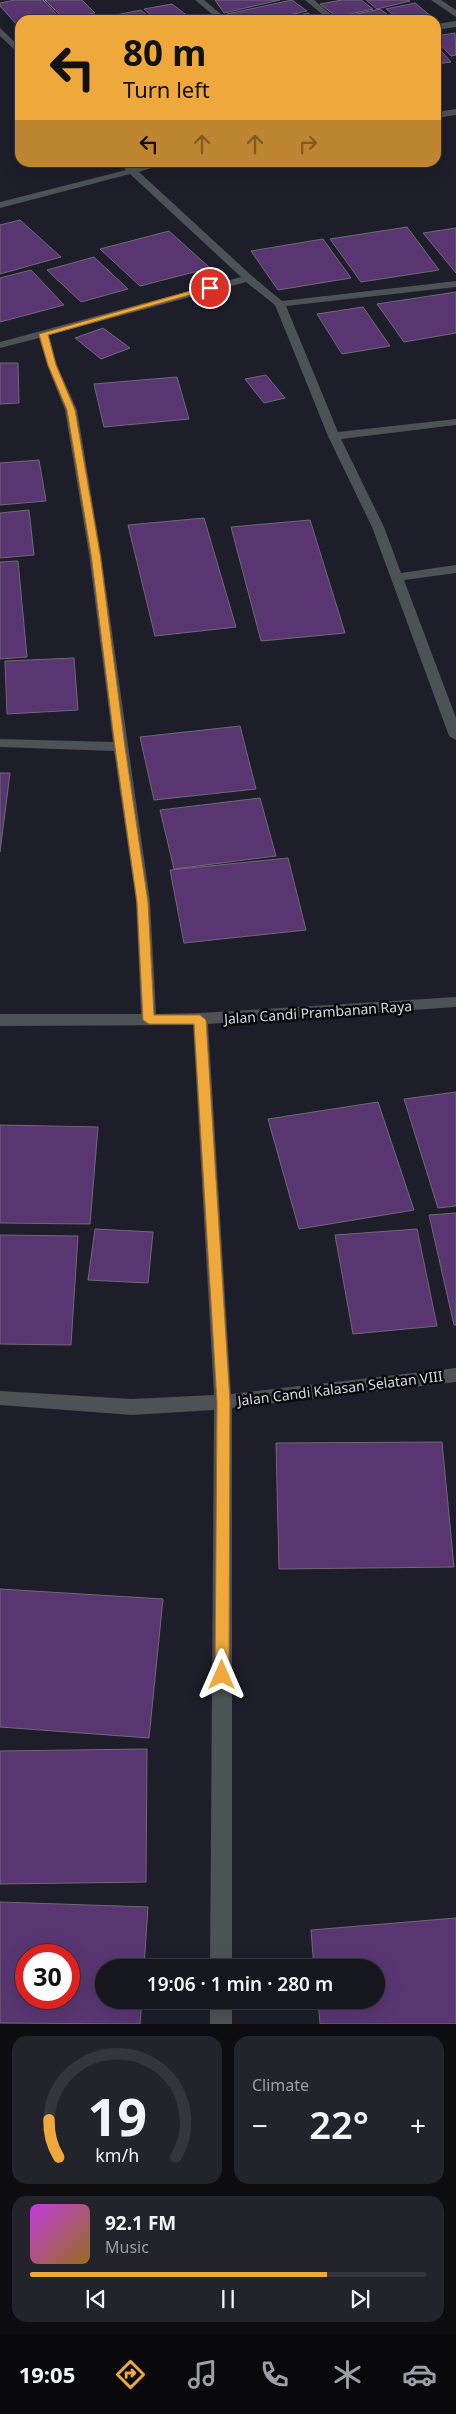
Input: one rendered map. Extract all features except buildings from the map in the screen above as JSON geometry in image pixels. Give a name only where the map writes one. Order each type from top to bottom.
[{"type":"street","points":[[200,0],[218,15]]},
{"type":"street","points":[[309,0],[328,15]]},
{"type":"street","points":[[435,0],[456,14]]},
{"type":"street","points":[[441,26],[456,24]]},
{"type":"street","points":[[0,31],[15,47]]},
{"type":"street","points":[[441,114],[456,112]]},
{"type":"street","points":[[127,167],[248,278],[280,304],[334,436],[378,527],[399,577],[456,736]]},
{"type":"street","points":[[0,205],[151,167]]},
{"type":"street","points":[[0,345],[248,278]]},
{"type":"street","points":[[280,304],[456,284]]},
{"type":"street","points":[[43,334],[52,365],[71,410],[96,554],[120,747],[143,902],[149,1020]]},
{"type":"street","points":[[334,436],[456,422]]},
{"type":"street","points":[[399,577],[456,569]]},
{"type":"street","points":[[0,744],[120,747]]},
{"type":"street","name":"Jalan Candi Prambanan Raya","points":[[0,1020],[200,1020],[456,1002]]},
{"type":"street","points":[[200,1020],[223,1402],[221,1959]]},
{"type":"street","name":"Jalan Candi Kalasan Selatan VIII","points":[[0,1398],[132,1407],[223,1402],[456,1375]]},
{"type":"street","points":[[220,2024],[221,2009]]},
{"type":"route","points":[[210,288],[43,334],[52,365],[71,410],[96,554],[120,747],[143,902],[149,1020],[200,1020],[223,1402],[222,1675]]}]
